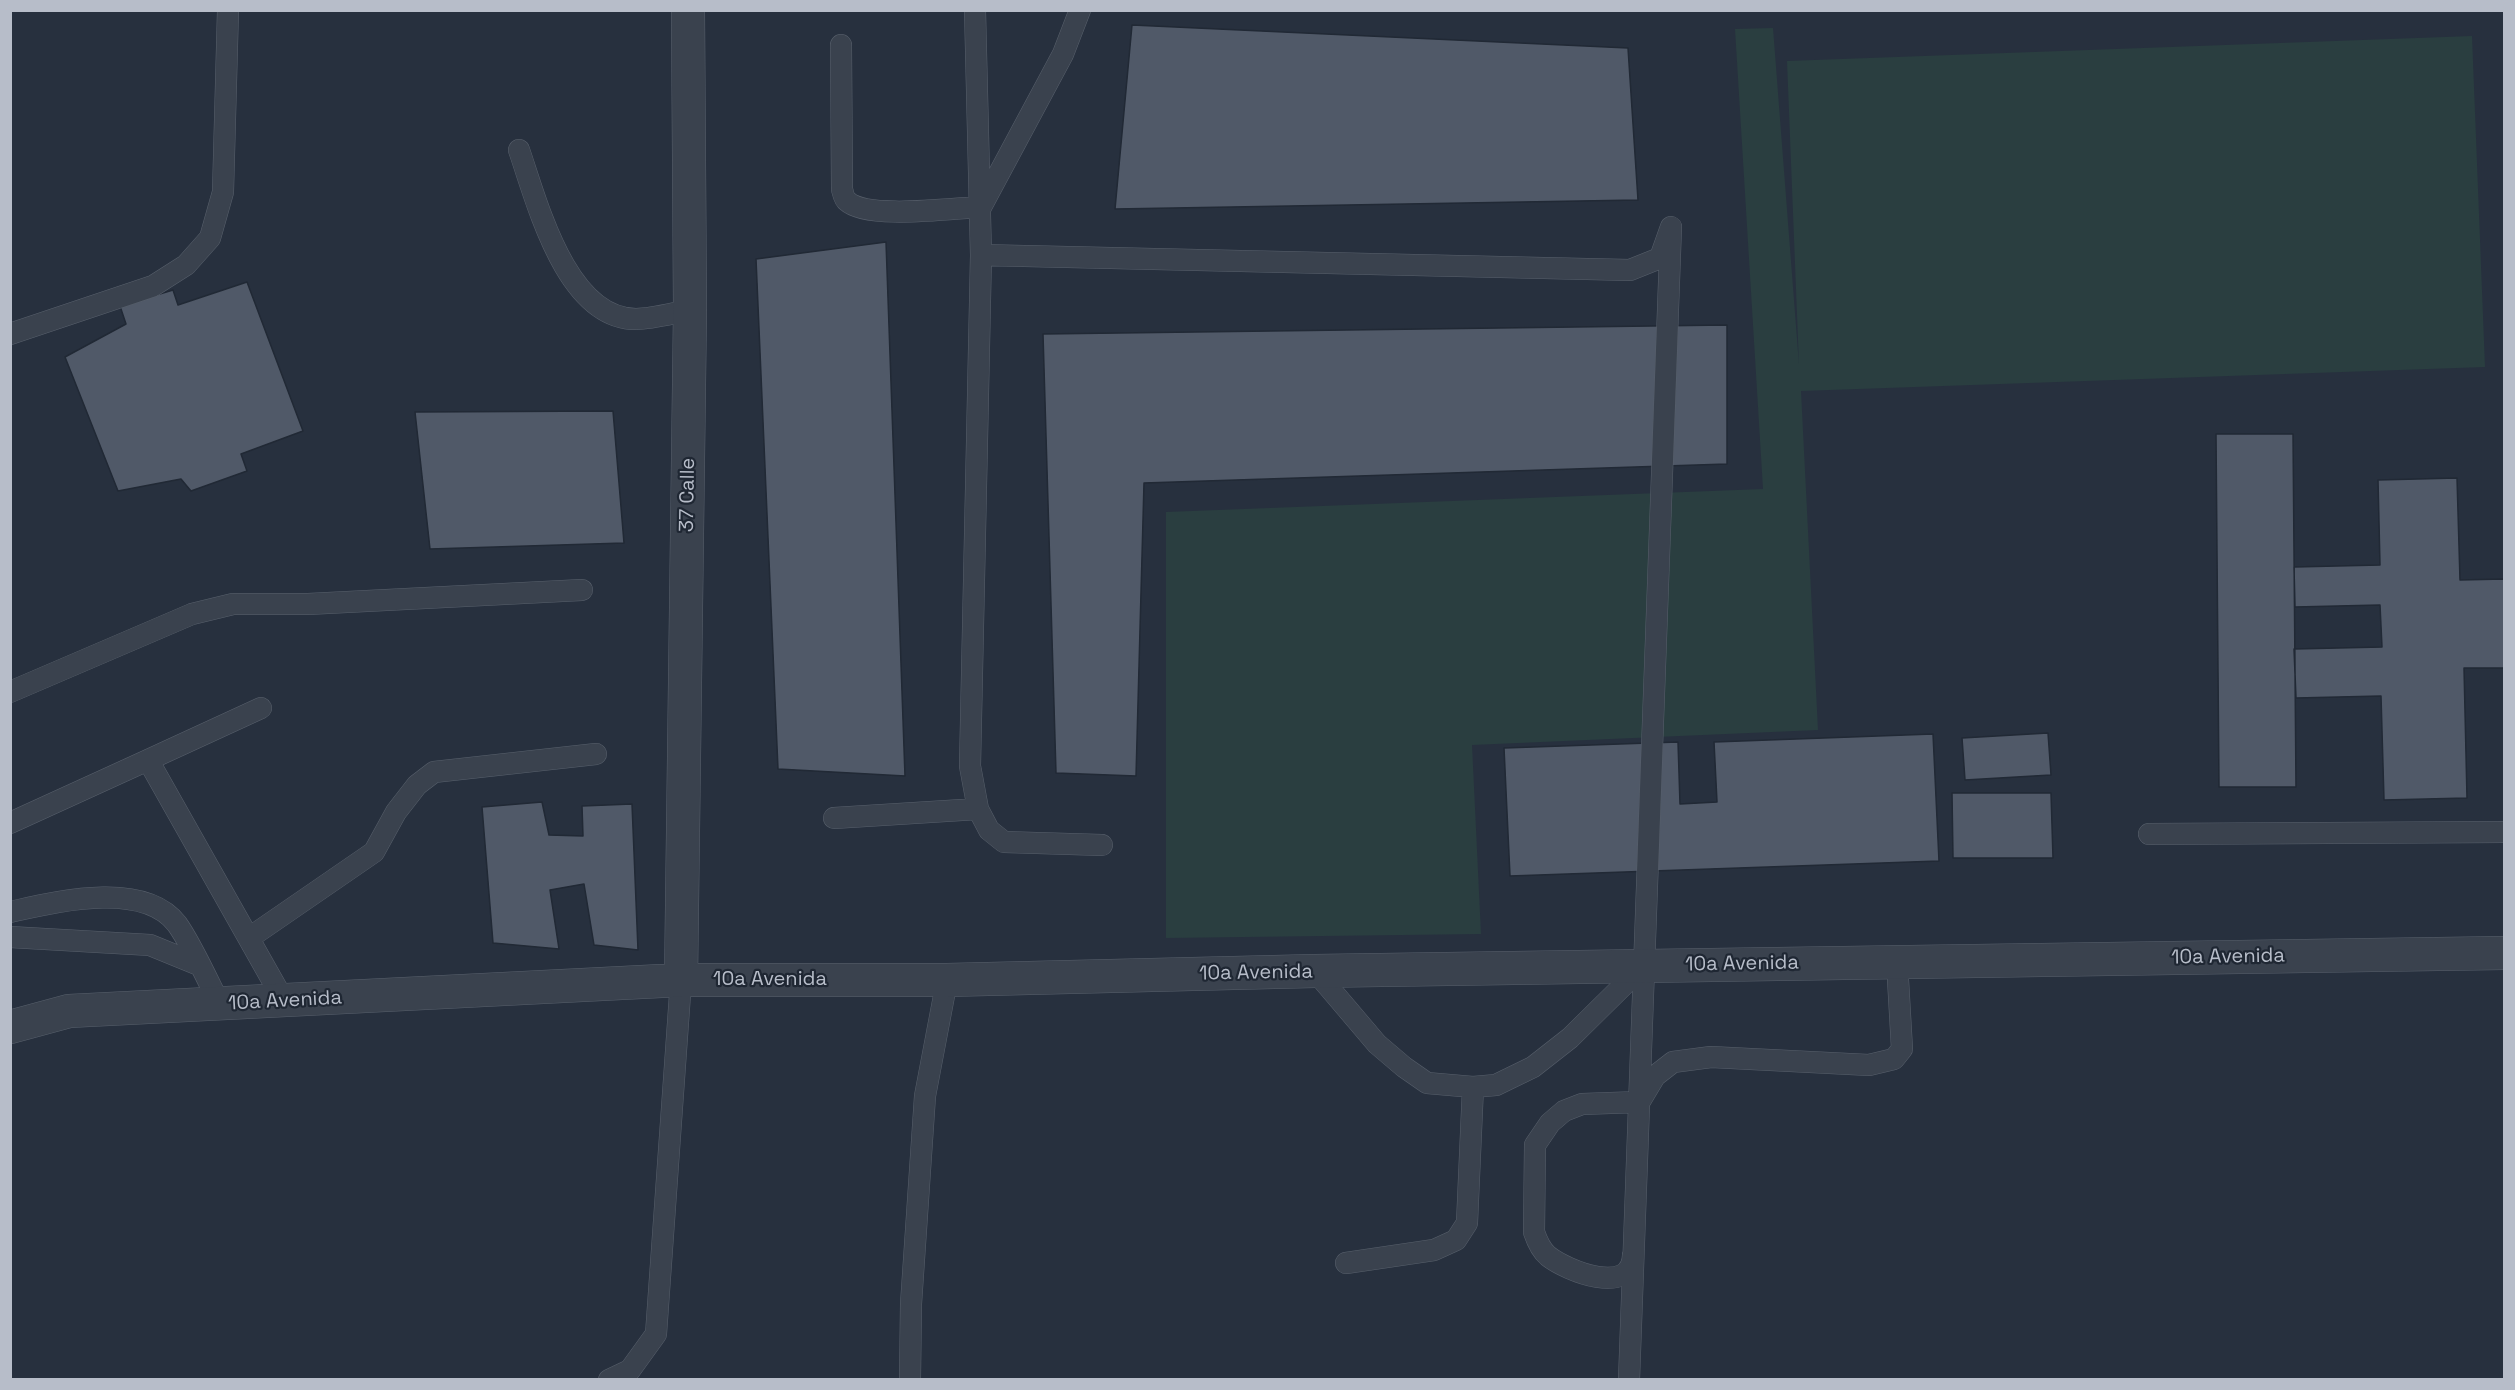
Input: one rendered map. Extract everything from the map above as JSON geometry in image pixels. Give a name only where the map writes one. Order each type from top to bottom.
[{"type":"street","name":"37 Calle","points":[[681,980],[690,310],[688,10]]},
{"type":"street","name":"10a Avenida","points":[[10,1027],[69,1011],[681,980],[947,980],[1315,971],[2505,953]]},
{"type":"lane","points":[[10,334],[153,286],[186,265],[210,238],[224,192],[228,10]]},
{"type":"lane","points":[[975,10],[981,255],[970,766],[978,808],[989,830],[1005,842],[1102,845]]},
{"type":"lane","points":[[981,207],[1063,54],[1080,10]]},
{"type":"lane","points":[[842,45],[842,189],[846,200],[856,207],[878,212],[981,207]]},
{"type":"lane","points":[[519,150],[552,247],[578,288],[605,311],[634,319],[690,310]]},
{"type":"lane","points":[[981,255],[1630,270],[1660,258],[1671,227],[1629,1380]]},
{"type":"lane","points":[[10,692],[192,614],[233,604],[308,604],[582,590]]},
{"type":"lane","points":[[10,823],[261,708]]},
{"type":"lane","points":[[249,938],[374,852],[396,812],[417,785],[434,772],[596,754]]},
{"type":"lane","points":[[148,760],[284,1001]]},
{"type":"lane","points":[[834,818],[978,808]]},
{"type":"lane","points":[[2149,834],[2505,832]]},
{"type":"lane","points":[[10,912],[68,900],[131,898],[155,907],[176,923],[220,1005]]},
{"type":"lane","points":[[10,937],[150,945],[199,965]]},
{"type":"lane","points":[[1639,1102],[1655,1076],[1673,1062],[1711,1057],[1869,1065],[1894,1059],[1902,1049],[1897,962]]},
{"type":"lane","points":[[1315,971],[1377,1044],[1404,1067],[1427,1083],[1473,1087],[1496,1085],[1533,1067],[1570,1038],[1643,966]]},
{"type":"lane","points":[[609,1380],[630,1370],[656,1334],[681,980]]},
{"type":"lane","points":[[910,1380],[911,1304],[925,1096],[947,980]]},
{"type":"lane","points":[[1346,1263],[1434,1250],[1456,1240],[1467,1223],[1473,1087]]},
{"type":"lane","points":[[1633,1262],[1626,1272],[1613,1279],[1582,1275],[1548,1255],[1537,1242],[1534,1232],[1536,1145],[1550,1123],[1564,1111],[1582,1104],[1639,1102]]},
{"type":"green space","points":[[1773,28],[1799,365],[1787,61],[2472,36],[2485,367],[1801,391],[1818,730],[1472,745],[1481,934],[1166,938],[1166,512],[1763,489],[1735,29]]},
{"type":"building","points":[[1132,25],[1628,48],[1638,200],[1115,209]]},
{"type":"building","points":[[886,242],[905,776],[778,769],[756,259]]},
{"type":"building","points":[[247,282],[303,431],[241,454],[247,471],[191,491],[181,479],[118,491],[65,357],[126,324],[120,306],[173,290],[178,305]]},
{"type":"building","points":[[1727,325],[1727,464],[1144,483],[1136,776],[1056,773],[1043,334]]},
{"type":"building","points":[[613,411],[624,543],[430,549],[415,412]]},
{"type":"building","points":[[2216,434],[2293,434],[2296,787],[2219,787]]},
{"type":"building","points":[[2457,478],[2460,580],[2504,579],[2504,668],[2464,668],[2467,798],[2384,800],[2381,696],[2296,698],[2294,649],[2382,647],[2380,605],[2295,607],[2294,567],[2380,565],[2378,480]]},
{"type":"building","points":[[2048,733],[2051,775],[1965,780],[1962,738]]},
{"type":"building","points":[[1933,734],[1939,861],[1510,876],[1504,748],[1678,742],[1680,804],[1717,802],[1714,742]]},
{"type":"building","points":[[1952,793],[2051,793],[2053,858],[1953,858]]},
{"type":"building","points":[[542,802],[549,835],[583,836],[582,806],[632,804],[638,950],[594,945],[584,884],[550,890],[559,949],[493,943],[482,807]]}]
